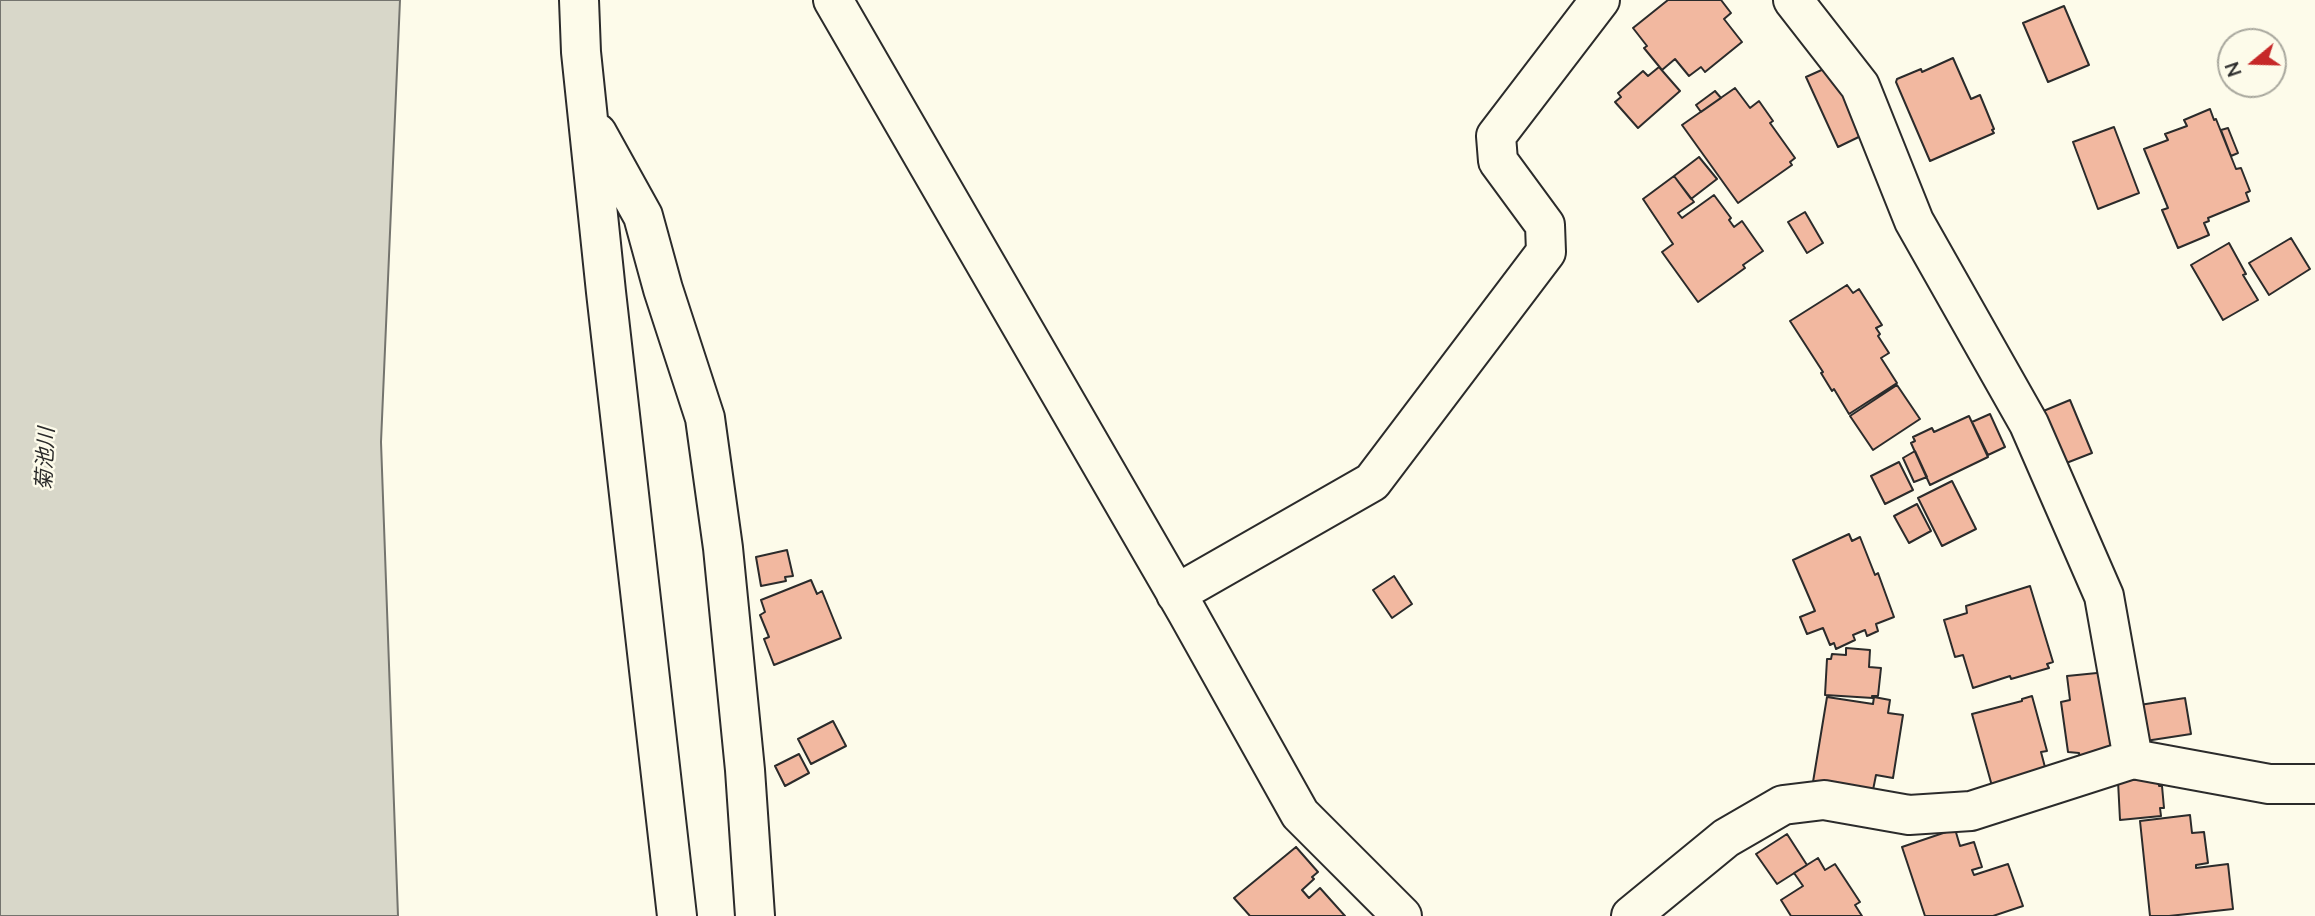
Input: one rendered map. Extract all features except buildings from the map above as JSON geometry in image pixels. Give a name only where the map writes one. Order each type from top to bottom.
[{"type":"street","points":[[579,0],[581,52],[606,292],[677,916]]},
{"type":"street","points":[[833,0],[1177,594],[1300,814],[1402,916]]},
{"type":"street","points":[[1177,594],[1372,482],[1546,252],[1545,225],[1498,161],[1496,135],[1600,0]]},
{"type":"street","points":[[1793,0],[1860,86],[1914,221],[2029,424],[2104,596],[2133,759]]},
{"type":"street","points":[[589,118],[643,216],[663,289],[705,418],[723,548],[745,770],[755,916]]},
{"type":"street","points":[[1631,916],[1726,838],[1783,805],[1824,800],[1909,814],[1971,811],[2133,759],[2269,784],[2315,784]]},
{"type":"water","name":"菊池川","points":[[0,0],[400,0],[381,442],[398,916],[0,916]]}]
